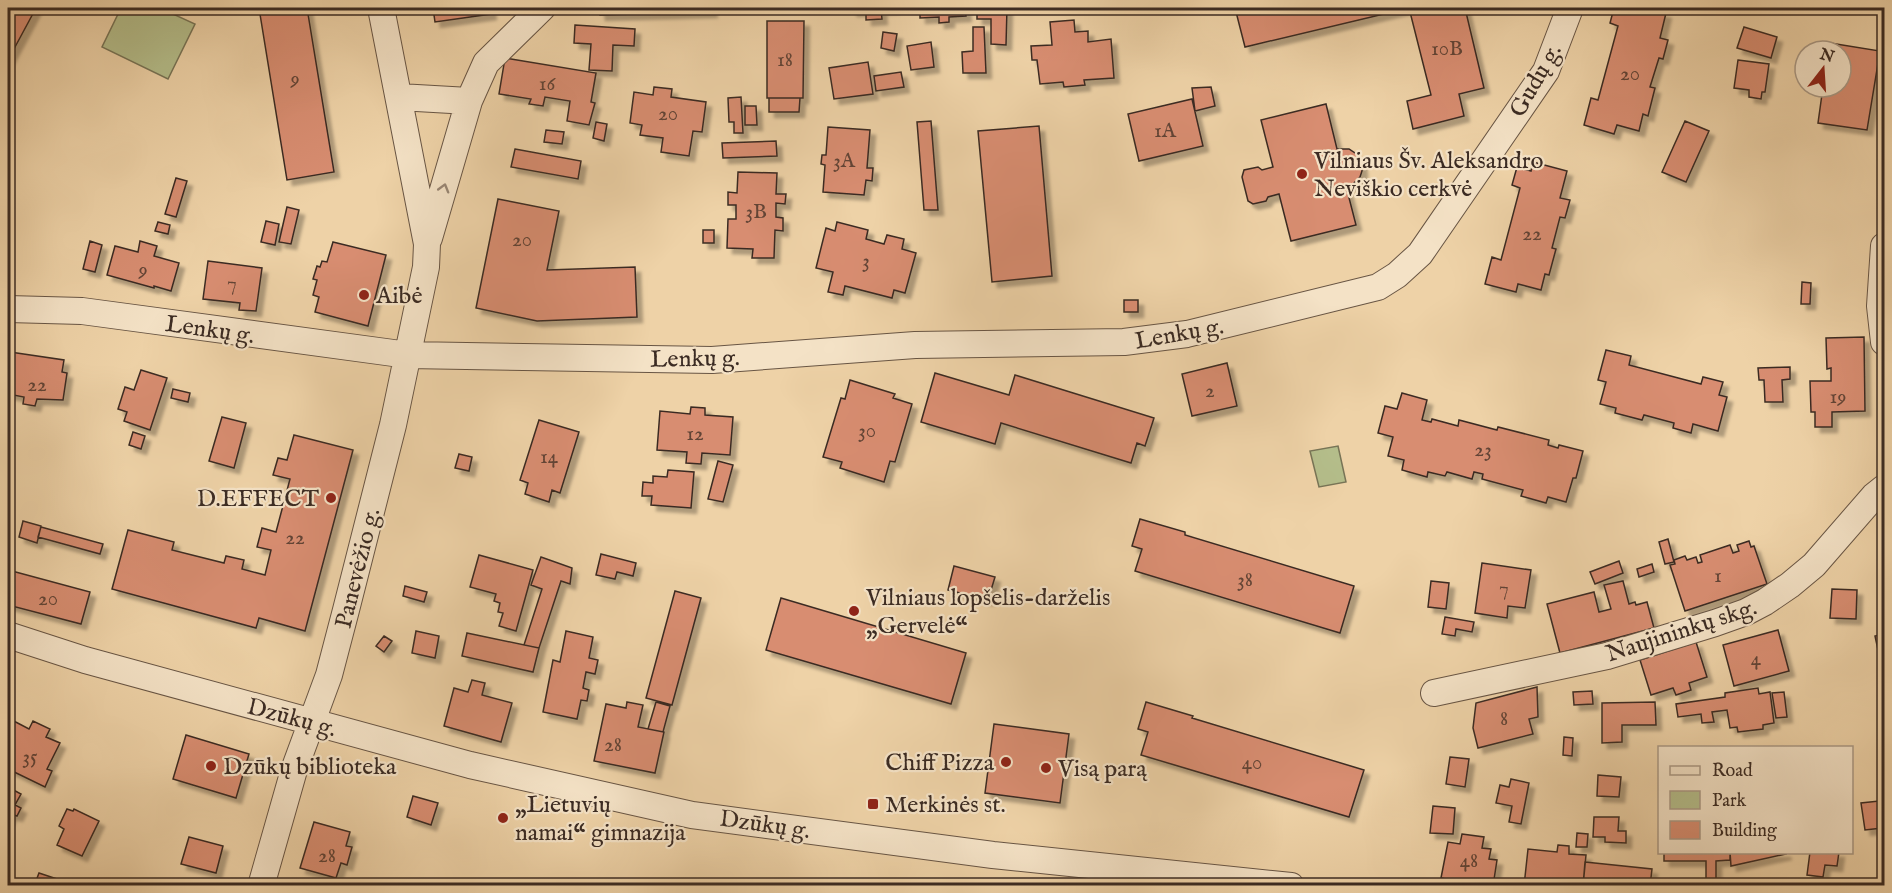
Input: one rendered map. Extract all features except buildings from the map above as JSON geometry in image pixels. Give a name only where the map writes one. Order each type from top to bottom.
[{"type":"street","name":"Panevėžio g.","points":[[261,885],[294,770],[329,675],[408,355],[426,267],[427,244],[381,8]]},
{"type":"street","name":"Panevėžio g.","points":[[427,244],[469,101],[486,63],[542,8]]},
{"type":"street","name":"Gudų g.","points":[[1378,287],[1420,254],[1501,137],[1546,71],[1570,8]]},
{"type":"street","points":[[399,97],[469,101]]},
{"type":"street","points":[[1884,246],[1880,306],[1884,342]]},
{"type":"street","name":"Lenkų g.","points":[[8,309],[82,311],[408,355],[712,360],[915,345],[1124,342],[1187,334],[1378,287]]},
{"type":"street","name":"Naujininkų skg.","points":[[1434,693],[1606,656],[1746,612],[1766,602],[1815,565],[1874,496],[1884,488]]},
{"type":"street","name":"Dzūkų g.","points":[[8,635],[85,660],[470,765],[692,815],[1201,881],[1291,885]]},
{"type":"green space","points":[[121,8],[160,8],[195,24],[168,79],[102,47]]},
{"type":"green space","points":[[1338,446],[1346,482],[1319,487],[1310,451]]},
{"type":"place","name":"Vilniaus Šv. Aleksandro Neviškio cerkvė","points":[[1302,174]]},
{"type":"place","name":"Aibė","points":[[364,295]]},
{"type":"place","name":"D.EFFECT","points":[[331,498]]},
{"type":"place","name":"Vilniaus lopšelis-darželis „Gervelė“","points":[[854,611]]},
{"type":"place","name":"Chiff Pizza","points":[[1006,762]]},
{"type":"place","name":"Dzūkų biblioteka","points":[[211,766]]},
{"type":"place","name":"Visą parą","points":[[1046,768]]},
{"type":"place","name":"Merkinės st.","points":[[873,804]]},
{"type":"place","name":"„Lietuvių namai“ gimnazija","points":[[503,818]]}]
